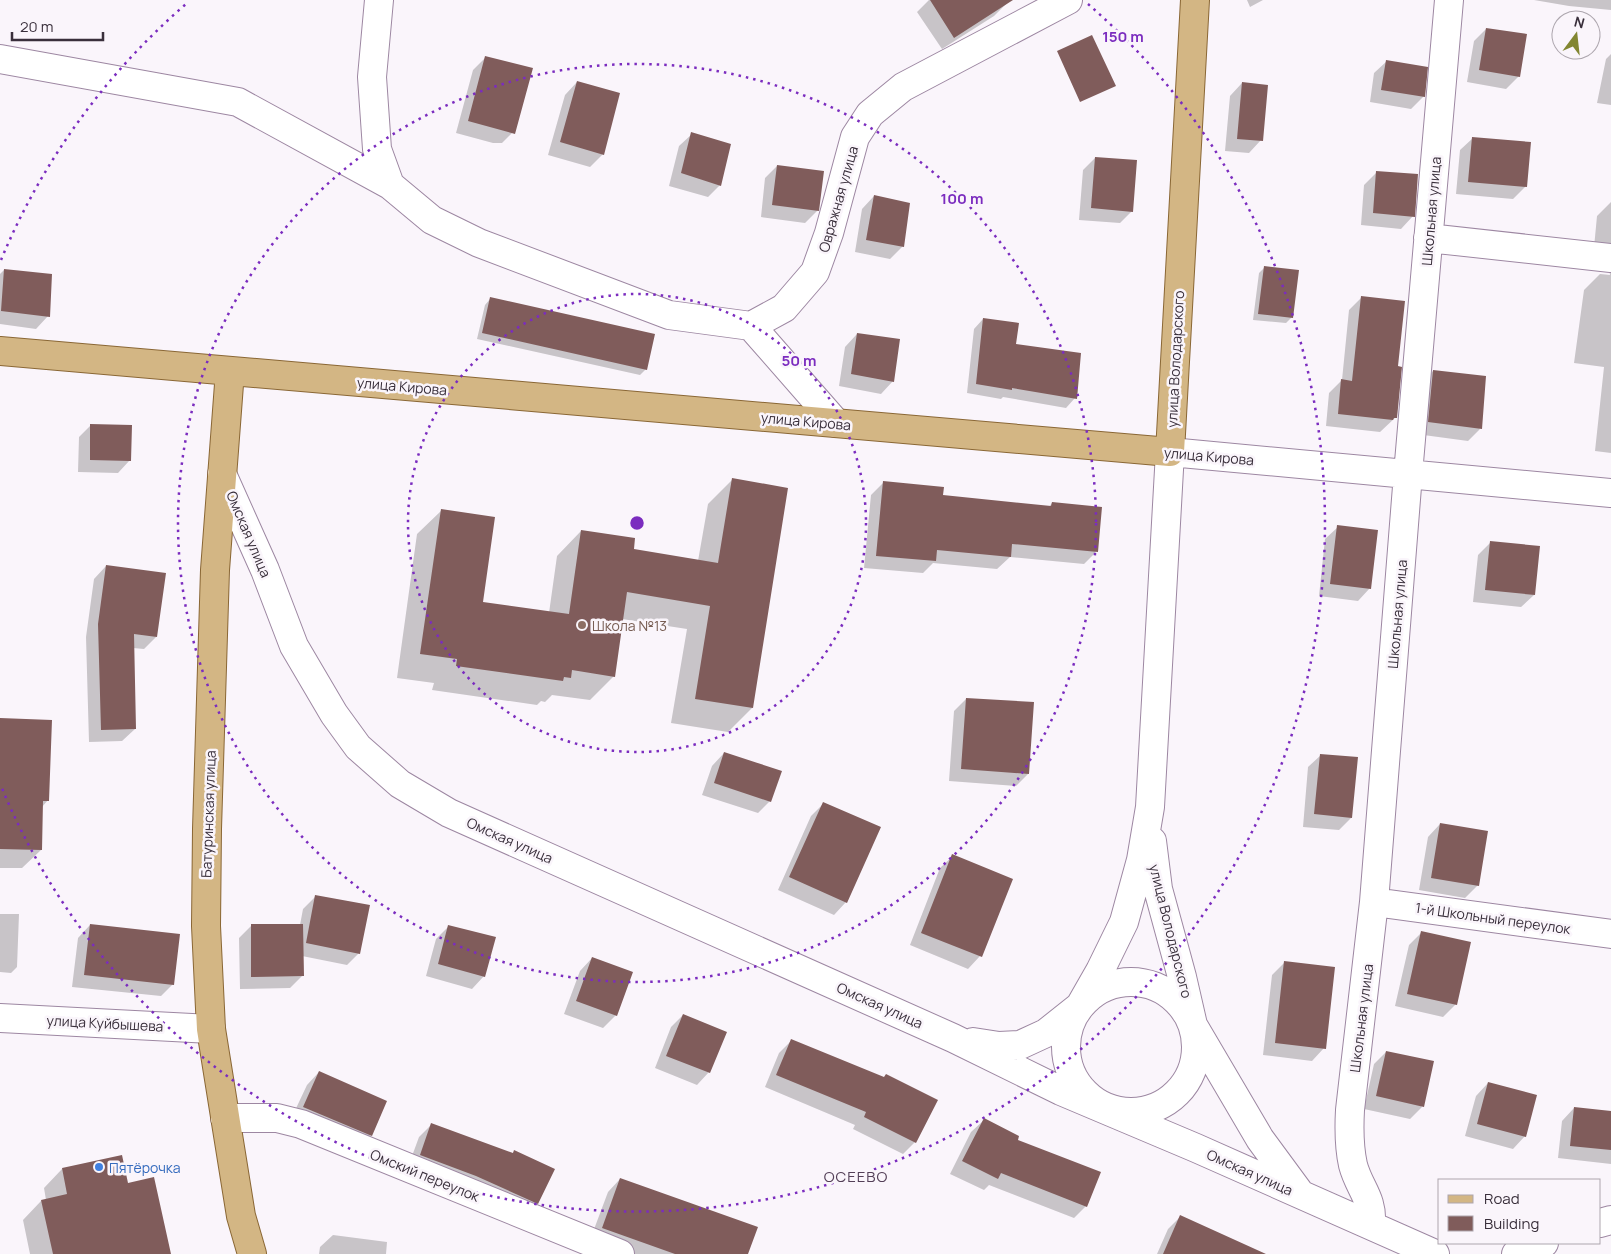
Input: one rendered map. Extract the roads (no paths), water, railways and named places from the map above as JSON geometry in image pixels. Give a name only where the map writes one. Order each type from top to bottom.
[{"type":"main road","name":"улица Володарского","points":[[1170,452],[1195,0]]},
{"type":"main road","name":"улица Кирова","points":[[0,351],[1170,452]]},
{"type":"main road","name":"Батуринская улица","points":[[230,370],[215,570],[206,926],[211,1029],[242,1216],[252,1254]]},
{"type":"street","points":[[379,0],[372,77],[376,149],[390,185]]},
{"type":"street","name":"Овражная улица","points":[[751,326],[784,308],[816,272],[829,233],[855,136],[870,114],[903,87],[1068,0]]},
{"type":"street","name":"Школьная улица","points":[[1371,1224],[1372,1211],[1353,1166],[1349,1136],[1350,1110],[1374,902],[1408,474],[1449,0]]},
{"type":"street","points":[[0,59],[238,102],[390,185],[432,220],[479,243],[670,315],[751,326],[836,423]]},
{"type":"street","points":[[1428,238],[1611,258]]},
{"type":"street","name":"улица Кирова","points":[[1170,452],[1611,493]]},
{"type":"street","name":"улица Володарского","points":[[1170,452],[1150,807],[1152,851],[1158,890],[1193,1025]]},
{"type":"street","name":"Омская улица","points":[[222,474],[265,570],[294,646],[334,714],[358,746],[400,784],[449,813],[954,1038],[1061,1091],[1107,1109],[1371,1224],[1435,1254]]},
{"type":"street","name":"улица Володарского","points":[[1080,1006],[1124,922],[1141,860],[1150,807]]},
{"type":"street","name":"1-й Школьный переулок","points":[[1374,902],[1611,934]]},
{"type":"street","points":[[1131,981],[1142,982],[1164,990],[1174,997],[1188,1014],[1193,1025],[1196,1042],[1192,1071],[1179,1090],[1161,1104],[1150,1108],[1127,1112],[1107,1109],[1084,1091],[1073,1074],[1068,1060],[1068,1032],[1073,1018],[1080,1006],[1098,991],[1108,986],[1131,981]]},
{"type":"street","name":"Омская улица","points":[[954,1038],[999,1046],[1020,1044],[1046,1033],[1080,1006]]},
{"type":"street","name":"улица Куйбышева","points":[[0,1018],[211,1029]]},
{"type":"street","name":"Омская улица","points":[[1193,1025],[1260,1138],[1301,1194]]},
{"type":"street","name":"Омский переулок","points":[[225,1118],[277,1118],[301,1124],[620,1254]]},
{"type":"street","points":[[1516,1254],[1541,1244]]},
{"type":"place","name":"Школа №13","points":[[582,625]]},
{"type":"place","name":"Пятёрочка","points":[[99,1167]]},
{"type":"district","name":"ОСЕЕВО","points":[[856,1176]]}]
